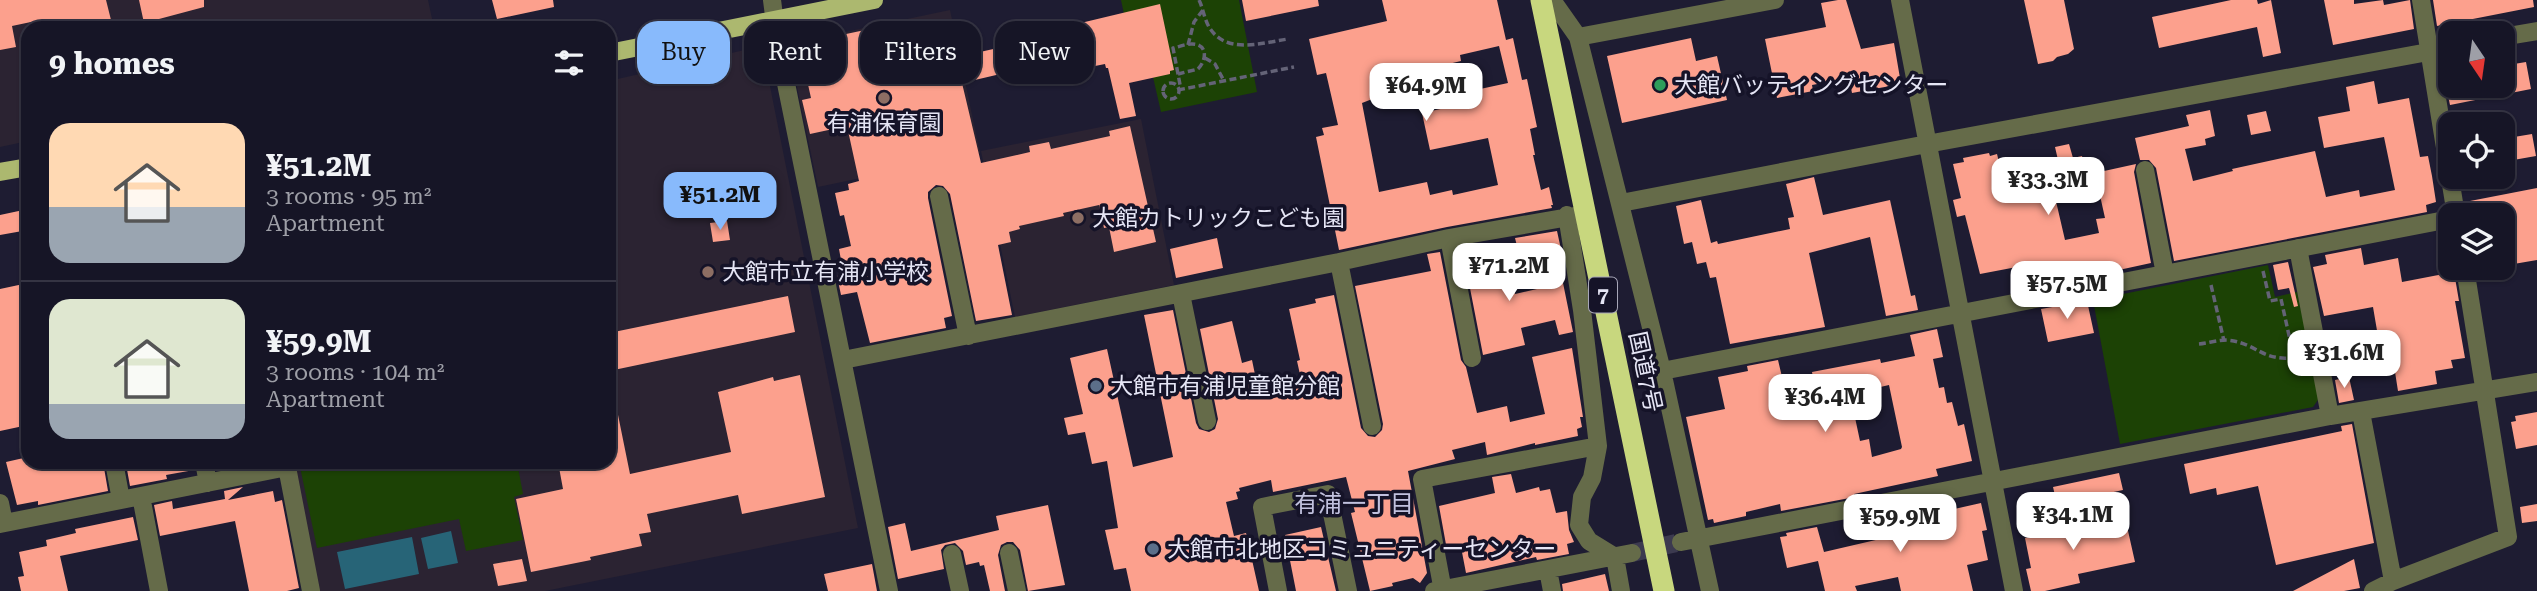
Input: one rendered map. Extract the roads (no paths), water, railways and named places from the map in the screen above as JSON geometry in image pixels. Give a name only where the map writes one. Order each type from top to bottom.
[{"type":"highway","name":"国道7号","points":[[1541,0],[1576,215],[1664,591]]},
{"type":"main road","points":[[616,52],[874,0]]},
{"type":"main road","points":[[0,172],[21,168]]},
{"type":"street","points":[[772,0],[777,39],[889,591]]},
{"type":"street","points":[[1552,0],[1578,37],[1662,371],[1690,541],[1710,591]]},
{"type":"street","points":[[1578,37],[1775,0]]},
{"type":"street","points":[[1900,0],[2014,591]]},
{"type":"street","points":[[2421,0],[2454,203]]},
{"type":"street","points":[[2515,35],[2537,31]]},
{"type":"street","points":[[1621,203],[2438,50]]},
{"type":"street","points":[[2145,170],[2165,274]]},
{"type":"street","points":[[939,196],[968,336]]},
{"type":"street","points":[[843,360],[1576,215],[1582,310],[1598,446],[1592,478],[1582,497],[1579,525],[1589,541],[1624,555]]},
{"type":"street","points":[[1662,371],[2438,221]]},
{"type":"street","points":[[1449,238],[1472,358]]},
{"type":"street","points":[[2298,248],[2330,416]]},
{"type":"street","points":[[1339,262],[1372,426]]},
{"type":"street","points":[[2373,591],[2393,580],[2508,537],[2467,280]]},
{"type":"street","points":[[1181,294],[1207,421]]},
{"type":"street","points":[[1690,541],[2330,416],[2537,382]]},
{"type":"street","points":[[2361,412],[2393,580]]},
{"type":"street","points":[[1598,446],[1423,479],[1440,590],[1624,555]]},
{"type":"street","points":[[115,469],[121,500]]},
{"type":"street","points":[[205,469],[208,482]]},
{"type":"street","points":[[0,503],[2,524],[264,469]]},
{"type":"street","points":[[287,469],[311,591]]},
{"type":"street","points":[[1278,591],[1262,507],[1328,494],[1348,591]]},
{"type":"street","points":[[141,496],[159,591]]},
{"type":"street","points":[[1009,553],[1017,591]]},
{"type":"street","points":[[952,554],[960,591]]},
{"type":"street","points":[[1621,591],[1624,555]]},
{"type":"street","points":[[1548,570],[1552,591]]},
{"type":"water","points":[[451,531],[458,563],[428,569],[421,538]]},
{"type":"water","points":[[412,537],[419,574],[345,589],[337,552]]},
{"type":"tunnel","points":[[1632,553],[1681,542]]},
{"type":"place","name":"大館バッティングセンター","points":[[1660,85]]},
{"type":"place","name":"有浦保育園","points":[[884,98]]},
{"type":"place","name":"大館カトリックこども園","points":[[1078,218]]},
{"type":"place","name":"大館市立有浦小学校","points":[[708,272]]},
{"type":"place","name":"大館市有浦児童館分館","points":[[1096,386]]},
{"type":"place","name":"大館市北地区コミュニティーセンター","points":[[1153,549]]},
{"type":"district","name":"有浦一丁目","points":[[1354,504]]}]
